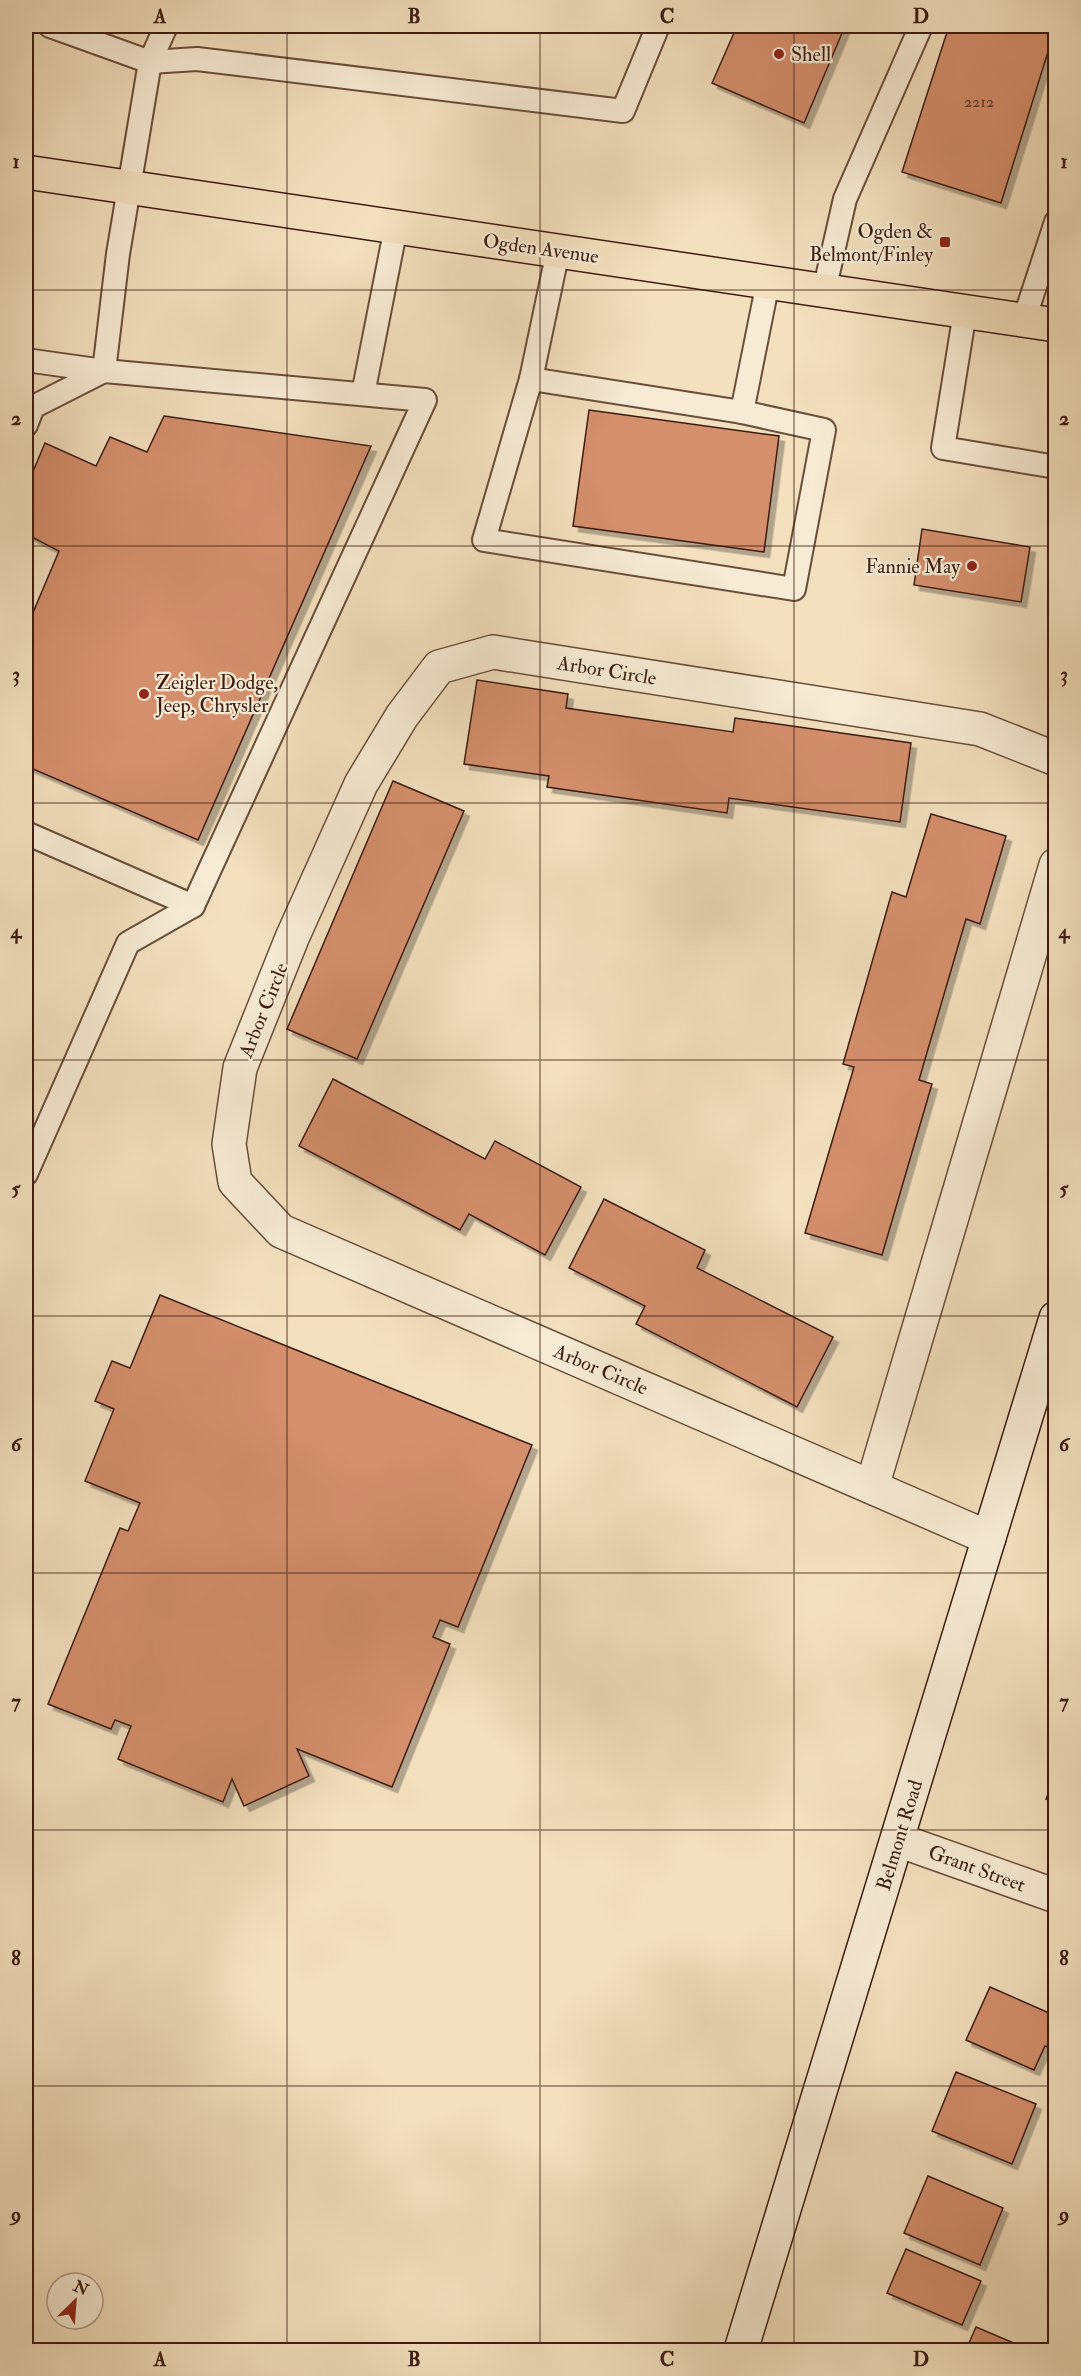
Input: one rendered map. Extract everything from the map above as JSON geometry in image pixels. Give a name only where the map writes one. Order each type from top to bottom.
[{"type":"main road","name":"Ogden Avenue","points":[[26,172],[1040,323]]},
{"type":"street","name":"Arbor Circle","points":[[989,1538],[281,1231],[235,1182],[229,1144],[240,1068],[292,938],[361,783],[402,716],[439,667],[493,652],[980,729],[1056,759]]},
{"type":"street","points":[[872,1486],[1056,865]]},
{"type":"street","name":"Belmont Road","points":[[741,2350],[1056,1318]]},
{"type":"street","name":"Grant Street","points":[[898,1840],[1056,1896]]},
{"type":"lane","points":[[50,26],[150,62],[197,59],[623,111],[658,26]]},
{"type":"lane","points":[[104,371],[129,187],[150,62],[166,26]]},
{"type":"lane","points":[[824,291],[845,199],[921,26]]},
{"type":"lane","points":[[1040,323],[1056,222]]},
{"type":"lane","points":[[363,394],[396,227]]},
{"type":"lane","points":[[531,379],[742,412],[824,430],[794,588],[484,540],[531,379],[558,251]]},
{"type":"lane","points":[[742,412],[768,282]]},
{"type":"lane","points":[[965,312],[943,448],[1056,467]]},
{"type":"lane","points":[[26,360],[104,371],[425,400],[193,906],[128,943],[26,1174]]},
{"type":"lane","points":[[26,425],[33,407],[104,371]]},
{"type":"lane","points":[[26,833],[193,906]]},
{"type":"building","name":"Shell","points":[[737,26],[845,26],[804,123],[712,83]]},
{"type":"building","points":[[949,26],[1056,26],[1001,203],[902,172]]},
{"type":"building","points":[[589,410],[779,436],[764,552],[573,526]]},
{"type":"building","name":"Zeigler Dodge, Jeep, Chrysler","points":[[164,416],[371,446],[198,840],[26,766],[26,620],[29,622],[59,551],[26,534],[26,488],[45,443],[96,466],[110,437],[147,452]]},
{"type":"building","name":"Fannie May","points":[[922,529],[1030,547],[1021,602],[914,585]]},
{"type":"building","points":[[477,680],[568,694],[566,708],[733,732],[735,718],[911,743],[900,822],[729,798],[727,813],[547,787],[549,776],[464,764]]},
{"type":"building","points":[[393,781],[464,811],[357,1059],[287,1029]]},
{"type":"building","points":[[931,814],[1006,836],[980,924],[966,919],[919,1080],[932,1084],[882,1255],[805,1233],[854,1067],[843,1064],[892,892],[906,897]]},
{"type":"building","points":[[333,1079],[485,1159],[495,1141],[581,1187],[545,1255],[469,1214],[460,1230],[299,1146]]},
{"type":"building","points":[[604,1199],[705,1250],[697,1268],[833,1337],[797,1407],[636,1324],[645,1306],[569,1268]]},
{"type":"building","points":[[160,1295],[532,1445],[458,1627],[440,1620],[433,1637],[450,1644],[392,1787],[297,1749],[309,1776],[244,1806],[232,1779],[223,1802],[118,1759],[131,1726],[115,1720],[111,1729],[48,1704],[120,1528],[128,1531],[140,1503],[85,1481],[114,1409],[95,1401],[112,1361],[130,1368]]},
{"type":"building","points":[[1056,1774],[1056,1803],[1046,1799]]},
{"type":"building","points":[[990,1987],[1056,2016],[1056,2050],[1045,2046],[1034,2070],[966,2040]]},
{"type":"building","points":[[956,2072],[1036,2104],[1012,2164],[932,2131]]},
{"type":"building","points":[[928,2176],[1003,2208],[980,2265],[904,2233]]},
{"type":"building","points":[[906,2249],[981,2281],[962,2325],[887,2293]]},
{"type":"building","points":[[976,2327],[1016,2344],[1013,2350],[966,2350]]},
{"type":"place","name":"Shell","points":[[779,54]]},
{"type":"place","name":"Ogden & Belmont/Finley","points":[[945,242]]},
{"type":"place","name":"Fannie May","points":[[972,566]]},
{"type":"place","name":"Zeigler Dodge, Jeep, Chrysler","points":[[144,694]]}]
